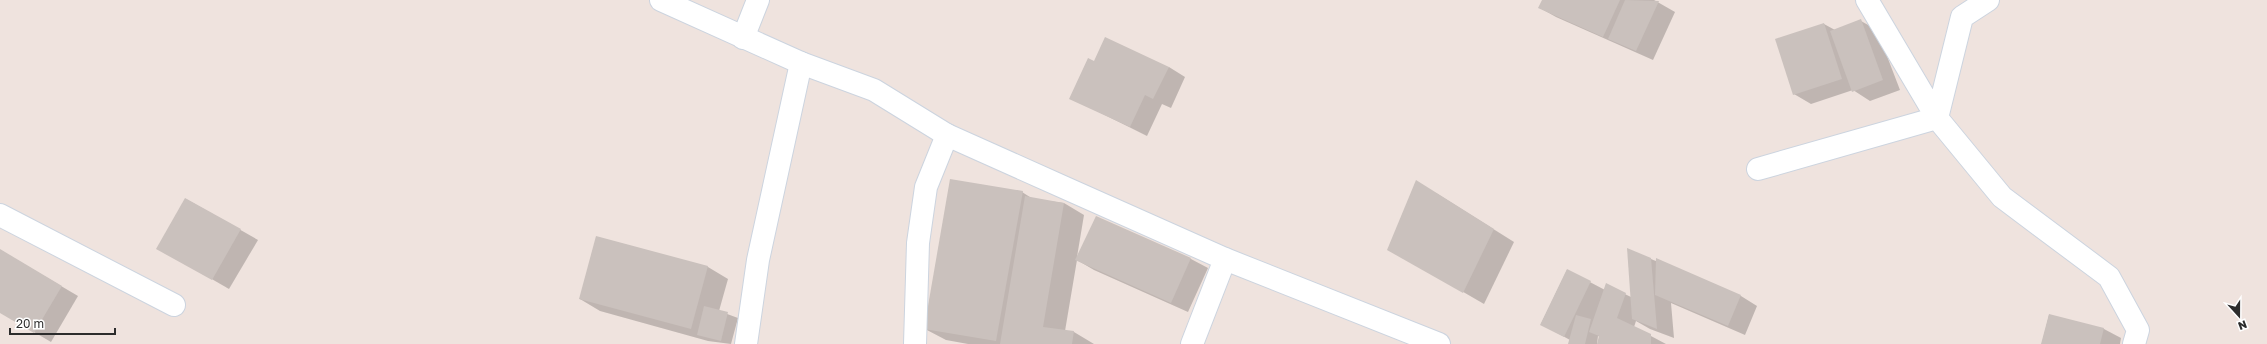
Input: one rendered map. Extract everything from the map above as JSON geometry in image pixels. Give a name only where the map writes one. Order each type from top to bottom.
[{"type":"street","points":[[661,0],[801,64],[874,90],[947,135],[1225,259],[1439,344]]},
{"type":"street","points":[[743,38],[758,0]]},
{"type":"street","points":[[1867,0],[1937,118],[2002,197],[2109,277],[2138,330],[2134,344]]},
{"type":"street","points":[[1937,118],[1962,17],[1988,0]]},
{"type":"street","points":[[746,344],[758,260],[801,64]]},
{"type":"street","points":[[1758,169],[1937,118]]},
{"type":"street","points":[[915,344],[918,243],[926,187],[947,135]]},
{"type":"street","points":[[0,215],[174,305]]},
{"type":"street","points":[[1192,344],[1225,259]]},
{"type":"building","points":[[1542,0],[1620,0],[1603,37],[1538,8]]},
{"type":"building","points":[[1625,0],[1659,1],[1636,51],[1608,39]]},
{"type":"building","points":[[1861,19],[1883,80],[1852,92],[1830,31]]},
{"type":"building","points":[[1824,23],[1842,79],[1793,95],[1775,39]]},
{"type":"building","points":[[1105,37],[1169,67],[1153,99],[1145,95],[1130,127],[1069,99],[1088,58],[1094,61]]},
{"type":"building","points":[[950,179],[1023,191],[996,341],[924,329]]},
{"type":"building","points":[[1416,180],[1494,229],[1463,293],[1387,250]]},
{"type":"building","points":[[1025,196],[1064,203],[1043,327],[1074,331],[1072,344],[1000,344]]},
{"type":"building","points":[[185,198],[241,229],[212,280],[156,249]]},
{"type":"building","points":[[1096,216],[1191,258],[1171,303],[1075,260]]},
{"type":"building","points":[[596,236],[708,266],[691,329],[579,299]]},
{"type":"building","points":[[1627,248],[1651,258],[1657,329],[1632,319]]},
{"type":"building","points":[[0,249],[62,286],[34,333],[0,313]]},
{"type":"building","points":[[1656,258],[1741,295],[1728,326],[1655,295]]},
{"type":"building","points":[[1567,269],[1591,281],[1564,337],[1540,325]]},
{"type":"building","points":[[1606,283],[1626,293],[1617,318],[1651,334],[1651,344],[1597,344],[1599,336],[1589,332]]},
{"type":"building","points":[[704,306],[728,312],[721,341],[697,335]]},
{"type":"building","points":[[2049,314],[2104,328],[2100,344],[2041,344]]},
{"type":"building","points":[[1576,315],[1591,319],[1585,344],[1568,344]]}]
